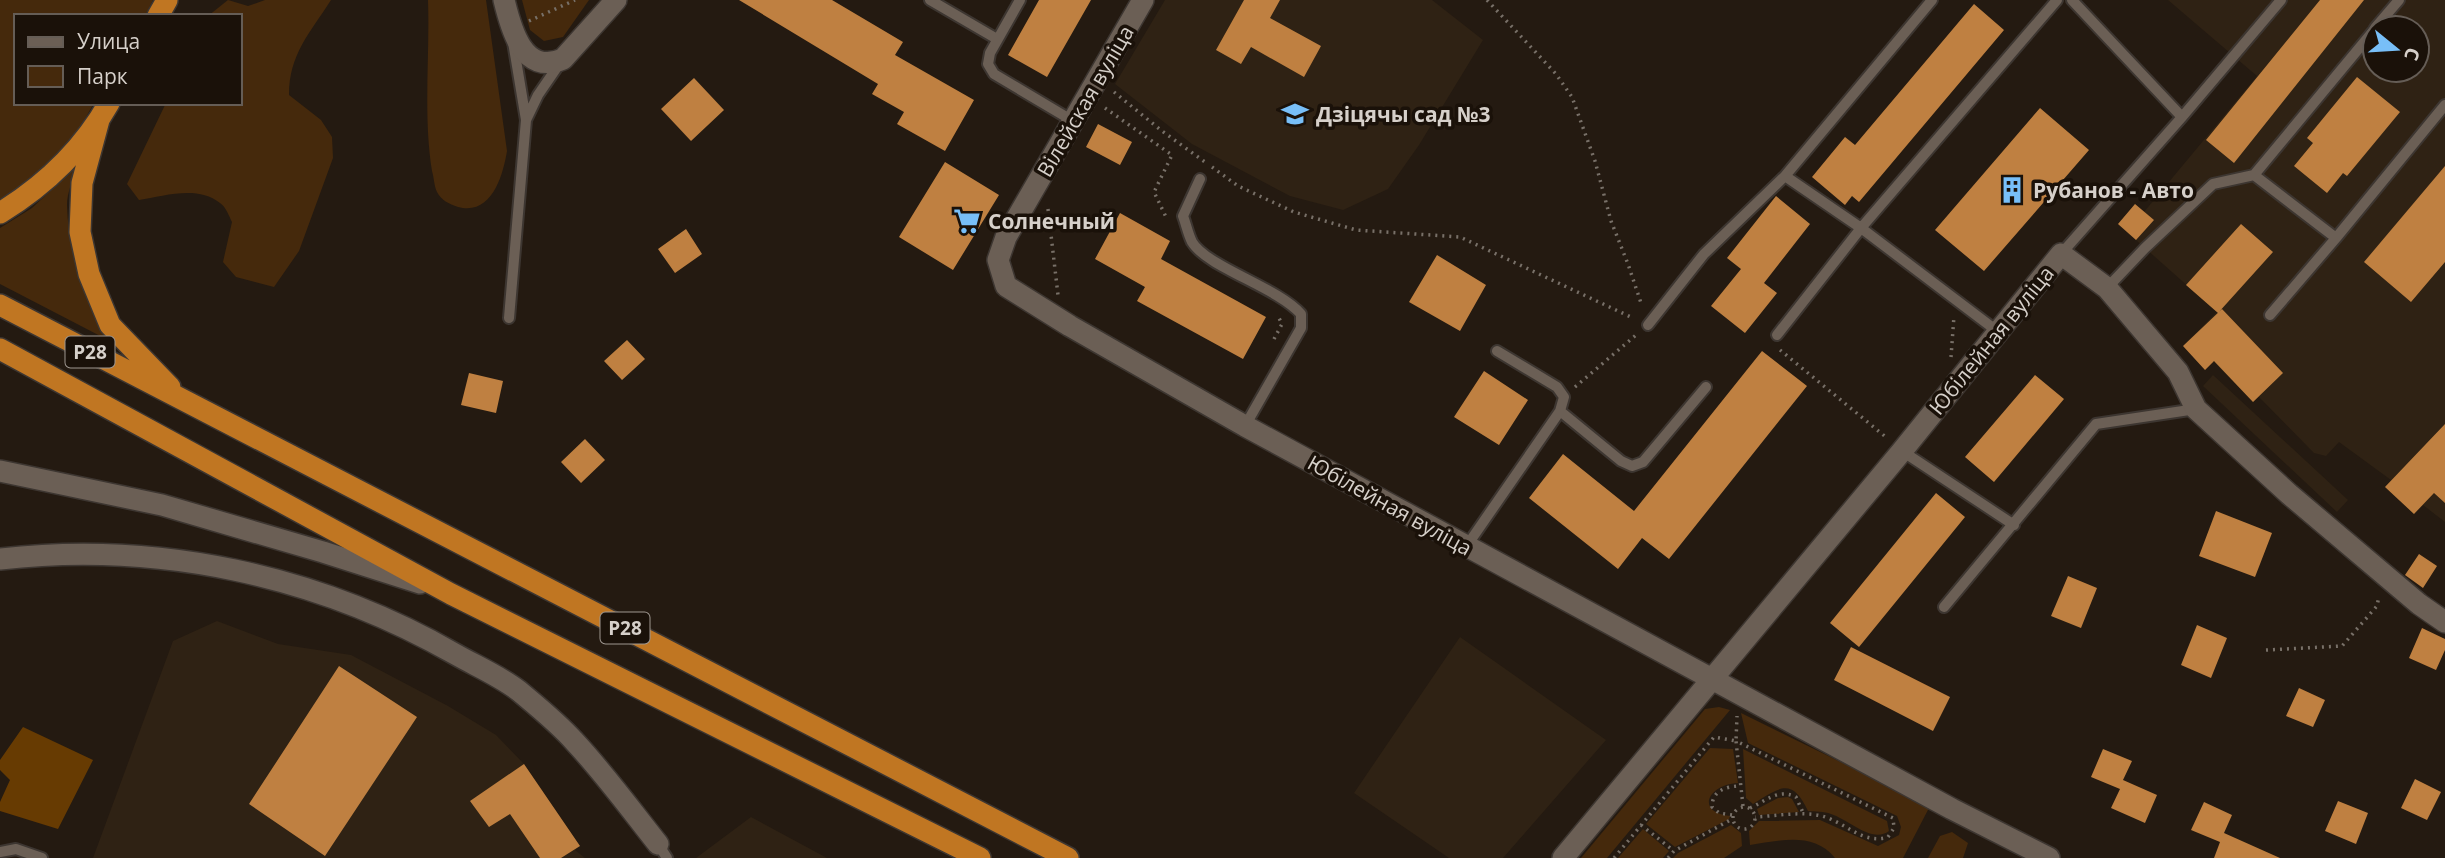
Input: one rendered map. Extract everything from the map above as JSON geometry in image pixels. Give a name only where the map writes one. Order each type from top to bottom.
[{"type":"highway","points":[[0,213],[30,195],[58,169],[104,111]]},
{"type":"highway","points":[[104,111],[82,183],[80,232],[89,274],[110,324],[181,399]]},
{"type":"highway","name":"Р28","points":[[0,305],[1068,858]]},
{"type":"highway","name":"Р28","points":[[0,349],[452,594],[980,858]]},
{"type":"street","points":[[505,0],[511,29],[525,53],[537,62],[554,63],[563,59],[616,0]]},
{"type":"street","points":[[588,30],[600,0]]},
{"type":"street","name":"Вілейская вуліца","points":[[1070,326],[1006,286],[998,260],[1006,237],[1143,0]]},
{"type":"street","name":"Юбілейная вуліца","points":[[1712,678],[1902,451],[2061,254],[2107,288],[2178,372],[2196,409],[2289,494],[2419,604],[2445,622]]},
{"type":"street","name":"Юбілейная вуліца","points":[[1070,326],[1466,547],[1952,809],[2049,858]]},
{"type":"street","points":[[0,471],[162,505],[323,552],[452,594]]},
{"type":"street","points":[[0,559],[32,555],[107,555],[199,564],[268,576],[341,599],[434,642],[517,689],[574,740],[659,853]]},
{"type":"street","points":[[1563,858],[1712,678]]},
{"type":"lane","points":[[930,0],[997,39]]},
{"type":"lane","points":[[1020,0],[997,39],[988,64],[994,74],[1073,121]]},
{"type":"lane","points":[[1648,325],[1704,254],[1785,176],[1932,0]]},
{"type":"lane","points":[[1777,335],[1861,228],[2057,0]]},
{"type":"lane","points":[[2071,0],[2182,117]]},
{"type":"lane","points":[[2061,254],[2281,0]]},
{"type":"lane","points":[[2387,14],[2399,0]]},
{"type":"lane","points":[[509,318],[526,120],[511,29]]},
{"type":"lane","points":[[2107,288],[2145,247],[2213,184],[2254,175],[2361,45]]},
{"type":"lane","points":[[526,120],[538,95],[563,59]]},
{"type":"lane","points":[[2270,315],[2445,105]]},
{"type":"lane","points":[[2254,175],[2336,238]]},
{"type":"lane","points":[[1785,176],[1861,228],[1997,331]]},
{"type":"lane","points":[[1200,179],[1183,216],[1193,243],[1211,258],[1291,303],[1301,314],[1301,328],[1245,426]]},
{"type":"lane","points":[[1466,547],[1560,411],[1564,397],[1558,387],[1497,351]]},
{"type":"lane","points":[[1560,411],[1621,461],[1632,466],[1643,462],[1706,387]]},
{"type":"lane","points":[[1944,607],[2096,424],[2196,409]]},
{"type":"lane","points":[[1902,451],[2014,526]]},
{"type":"lane","points":[[0,852],[16,849],[42,858]]},
{"type":"path","points":[[511,29],[575,0]]},
{"type":"path","points":[[1487,0],[1556,74],[1572,97],[1595,161],[1611,221],[1648,325]]},
{"type":"path","points":[[1092,88],[1172,155],[1154,192],[1171,226]]},
{"type":"path","points":[[1092,88],[1162,131],[1237,186],[1294,212],[1356,230],[1460,237],[1648,325]]},
{"type":"path","points":[[1044,172],[1059,302],[1070,326]]},
{"type":"path","points":[[1949,391],[1955,300]]},
{"type":"path","points":[[1269,349],[1282,324],[1278,313]]},
{"type":"path","points":[[1564,397],[1648,325]]},
{"type":"path","points":[[1780,350],[1902,451]]},
{"type":"path","points":[[2266,650],[2342,646],[2376,606],[2385,573]]},
{"type":"path","points":[[1614,858],[1714,737],[1736,741],[1893,818],[1894,828],[1888,837],[1878,840],[1823,816],[1755,817]]},
{"type":"path","points":[[1736,741],[1743,806]]},
{"type":"path","points":[[1741,786],[1729,786],[1716,793],[1712,807],[1719,813],[1732,817],[1736,826],[1743,829],[1751,827],[1755,817]]},
{"type":"path","points":[[1668,858],[1674,851],[1732,817],[1737,809],[1743,806],[1750,808],[1774,795],[1789,793],[1796,797],[1804,815]]},
{"type":"path","points":[[1750,808],[1755,817]]},
{"type":"path","points":[[1641,825],[1674,851]]},
{"type":"shaded area","name":"Дзіцячы сад №3","points":[[1165,0],[1432,0],[1483,40],[1419,145],[1388,189],[1343,210],[1290,196],[1192,144],[1115,84]]},
{"type":"shaded area","points":[[2168,0],[2445,0],[2445,522],[2423,505],[2414,514],[2385,487],[2391,480],[2339,442],[2326,456],[2314,453],[2259,397],[2253,402],[2214,362],[2205,370],[2183,346],[2217,312],[2118,224],[2135,204],[2144,212],[2257,76]]},
{"type":"shaded area","points":[[2213,375],[2348,500],[2337,512],[2203,386]]},
{"type":"shaded area","points":[[217,621],[278,644],[351,655],[448,706],[496,735],[524,764],[580,846],[575,850],[585,858],[93,858],[173,641]]},
{"type":"shaded area","points":[[1460,637],[1606,740],[1503,858],[1449,858],[1354,793]]},
{"type":"shaded area","points":[[23,727],[93,760],[58,829],[0,811],[0,802],[10,780],[0,770],[0,760]]},
{"type":"shaded area","points":[[751,817],[827,858],[696,858]]},
{"type":"green space","points":[[0,0],[153,0],[146,14],[14,14],[14,105],[93,105],[78,131],[33,180],[0,202]]},
{"type":"green space","points":[[228,0],[248,6],[265,0],[331,0],[297,56],[289,95],[321,120],[332,137],[333,158],[299,251],[274,287],[236,277],[223,262],[232,222],[220,203],[202,194],[191,193],[139,200],[127,184],[165,105],[242,105],[242,14],[210,14]]},
{"type":"green space","points":[[428,0],[486,0],[507,151],[494,191],[487,200],[470,208],[458,207],[439,195],[432,171],[427,107]]},
{"type":"green space","points":[[522,0],[589,0],[563,37],[544,41],[530,30]]},
{"type":"green space","points":[[75,168],[67,205],[71,241],[86,292],[108,340],[0,284],[0,228],[32,208]]},
{"type":"green space","points":[[1719,707],[1730,710],[1607,858],[1581,858],[1705,709]]},
{"type":"green space","points":[[1741,713],[1930,806],[1903,858],[1835,858],[1817,844],[1795,840],[1750,845],[1749,831],[1759,821],[1820,820],[1878,846],[1899,835],[1901,827],[1897,816],[1748,743]]},
{"type":"green space","points":[[1710,748],[1733,749],[1738,783],[1719,788],[1713,793],[1709,804],[1719,813],[1730,816],[1729,819],[1675,847],[1646,824]]},
{"type":"green space","points":[[1743,749],[1887,821],[1889,831],[1875,835],[1831,814],[1808,811],[1791,789],[1778,790],[1753,804],[1746,798]]},
{"type":"green space","points":[[1788,797],[1799,812],[1759,815],[1757,809],[1778,798]]},
{"type":"green space","points":[[1731,825],[1741,833],[1742,846],[1724,858],[1673,858],[1678,853]]},
{"type":"green space","points":[[1643,829],[1669,851],[1663,858],[1618,858]]},
{"type":"green space","points":[[1952,832],[1968,843],[1963,858],[1928,858],[1940,836]]},
{"type":"building","points":[[739,0],[832,0],[903,42],[895,55],[974,100],[945,151],[897,124],[904,112],[872,94],[878,84]]},
{"type":"building","points":[[1039,0],[1091,0],[1047,77],[1008,55]]},
{"type":"building","points":[[1244,0],[1280,0],[1270,18],[1321,46],[1304,77],[1251,47],[1241,64],[1216,50]]},
{"type":"building","points":[[2320,0],[2364,0],[2234,163],[2206,140]]},
{"type":"building","points":[[1974,4],[2004,30],[1859,202],[1852,196],[1845,205],[1812,177],[1845,137],[1855,145]]},
{"type":"building","points":[[2357,77],[2361,84],[2366,84],[2400,112],[2347,176],[2343,173],[2327,193],[2294,166],[2313,143],[2307,138]]},
{"type":"building","points":[[694,78],[724,110],[691,141],[661,109]]},
{"type":"building","name":"Рубанов - Авто","points":[[2040,108],[2089,150],[1984,271],[1935,230]]},
{"type":"building","points":[[1098,124],[1132,142],[1120,165],[1086,147]]},
{"type":"building","points":[[945,162],[999,195],[953,270],[899,237]]},
{"type":"building","points":[[2445,166],[2445,262],[2411,302],[2364,262]]},
{"type":"building","points":[[1776,196],[1810,224],[1764,283],[1777,293],[1745,333],[1711,306],[1741,269],[1727,258]]},
{"type":"building","points":[[2135,204],[2154,220],[2136,240],[2118,224]]},
{"type":"building","points":[[1120,213],[1170,241],[1161,259],[1266,317],[1243,359],[1137,301],[1145,287],[1095,259]]},
{"type":"building","points":[[2241,224],[2273,252],[2218,313],[2186,285]]},
{"type":"building","points":[[686,229],[702,254],[675,273],[658,249]]},
{"type":"building","points":[[1437,255],[1486,285],[1460,331],[1409,302]]},
{"type":"building","points":[[2222,309],[2283,373],[2253,402],[2214,361],[2205,370],[2183,346]]},
{"type":"building","points":[[627,340],[645,359],[622,380],[604,361]]},
{"type":"building","points":[[1762,351],[1807,386],[1669,559],[1642,538],[1618,569],[1529,498],[1563,454],[1634,511]]},
{"type":"building","points":[[1484,371],[1528,400],[1499,445],[1454,417]]},
{"type":"building","points":[[469,373],[503,381],[496,413],[461,405]]},
{"type":"building","points":[[2035,375],[2064,399],[1994,482],[1965,457]]},
{"type":"building","points":[[2445,424],[2445,503],[2434,493],[2414,514],[2385,487]]},
{"type":"building","points":[[585,439],[605,460],[581,483],[561,462]]},
{"type":"building","points":[[1936,493],[1965,517],[1859,647],[1830,623]]},
{"type":"building","points":[[2216,511],[2272,533],[2255,577],[2199,556]]},
{"type":"building","points":[[2419,554],[2437,566],[2423,588],[2405,575]]},
{"type":"building","points":[[2068,576],[2097,588],[2081,628],[2051,616]]},
{"type":"building","points":[[2197,625],[2227,638],[2211,678],[2181,665]]},
{"type":"building","points":[[2422,628],[2445,639],[2445,650],[2436,670],[2409,658]]},
{"type":"building","points":[[1851,647],[1950,697],[1933,731],[1834,680]]},
{"type":"building","points":[[339,666],[417,717],[325,856],[249,804]]},
{"type":"building","points":[[2299,688],[2325,700],[2313,727],[2286,716]]},
{"type":"building","points":[[2103,749],[2132,761],[2123,780],[2157,795],[2145,823],[2111,808],[2120,789],[2091,777]]},
{"type":"building","points":[[524,764],[580,846],[561,858],[540,858],[510,814],[489,827],[470,801]]},
{"type":"building","points":[[2415,779],[2441,792],[2427,820],[2401,808]]},
{"type":"building","points":[[2338,801],[2368,813],[2356,844],[2325,831]]},
{"type":"building","points":[[2204,802],[2232,815],[2224,833],[2280,858],[2214,858],[2220,842],[2191,830]]},
{"type":"place","name":"Дзіцячы сад №3","points":[[1295,114]]},
{"type":"place","name":"Рубанов - Авто","points":[[2012,190]]},
{"type":"place","name":"Солнечный","points":[[967,221]]}]
